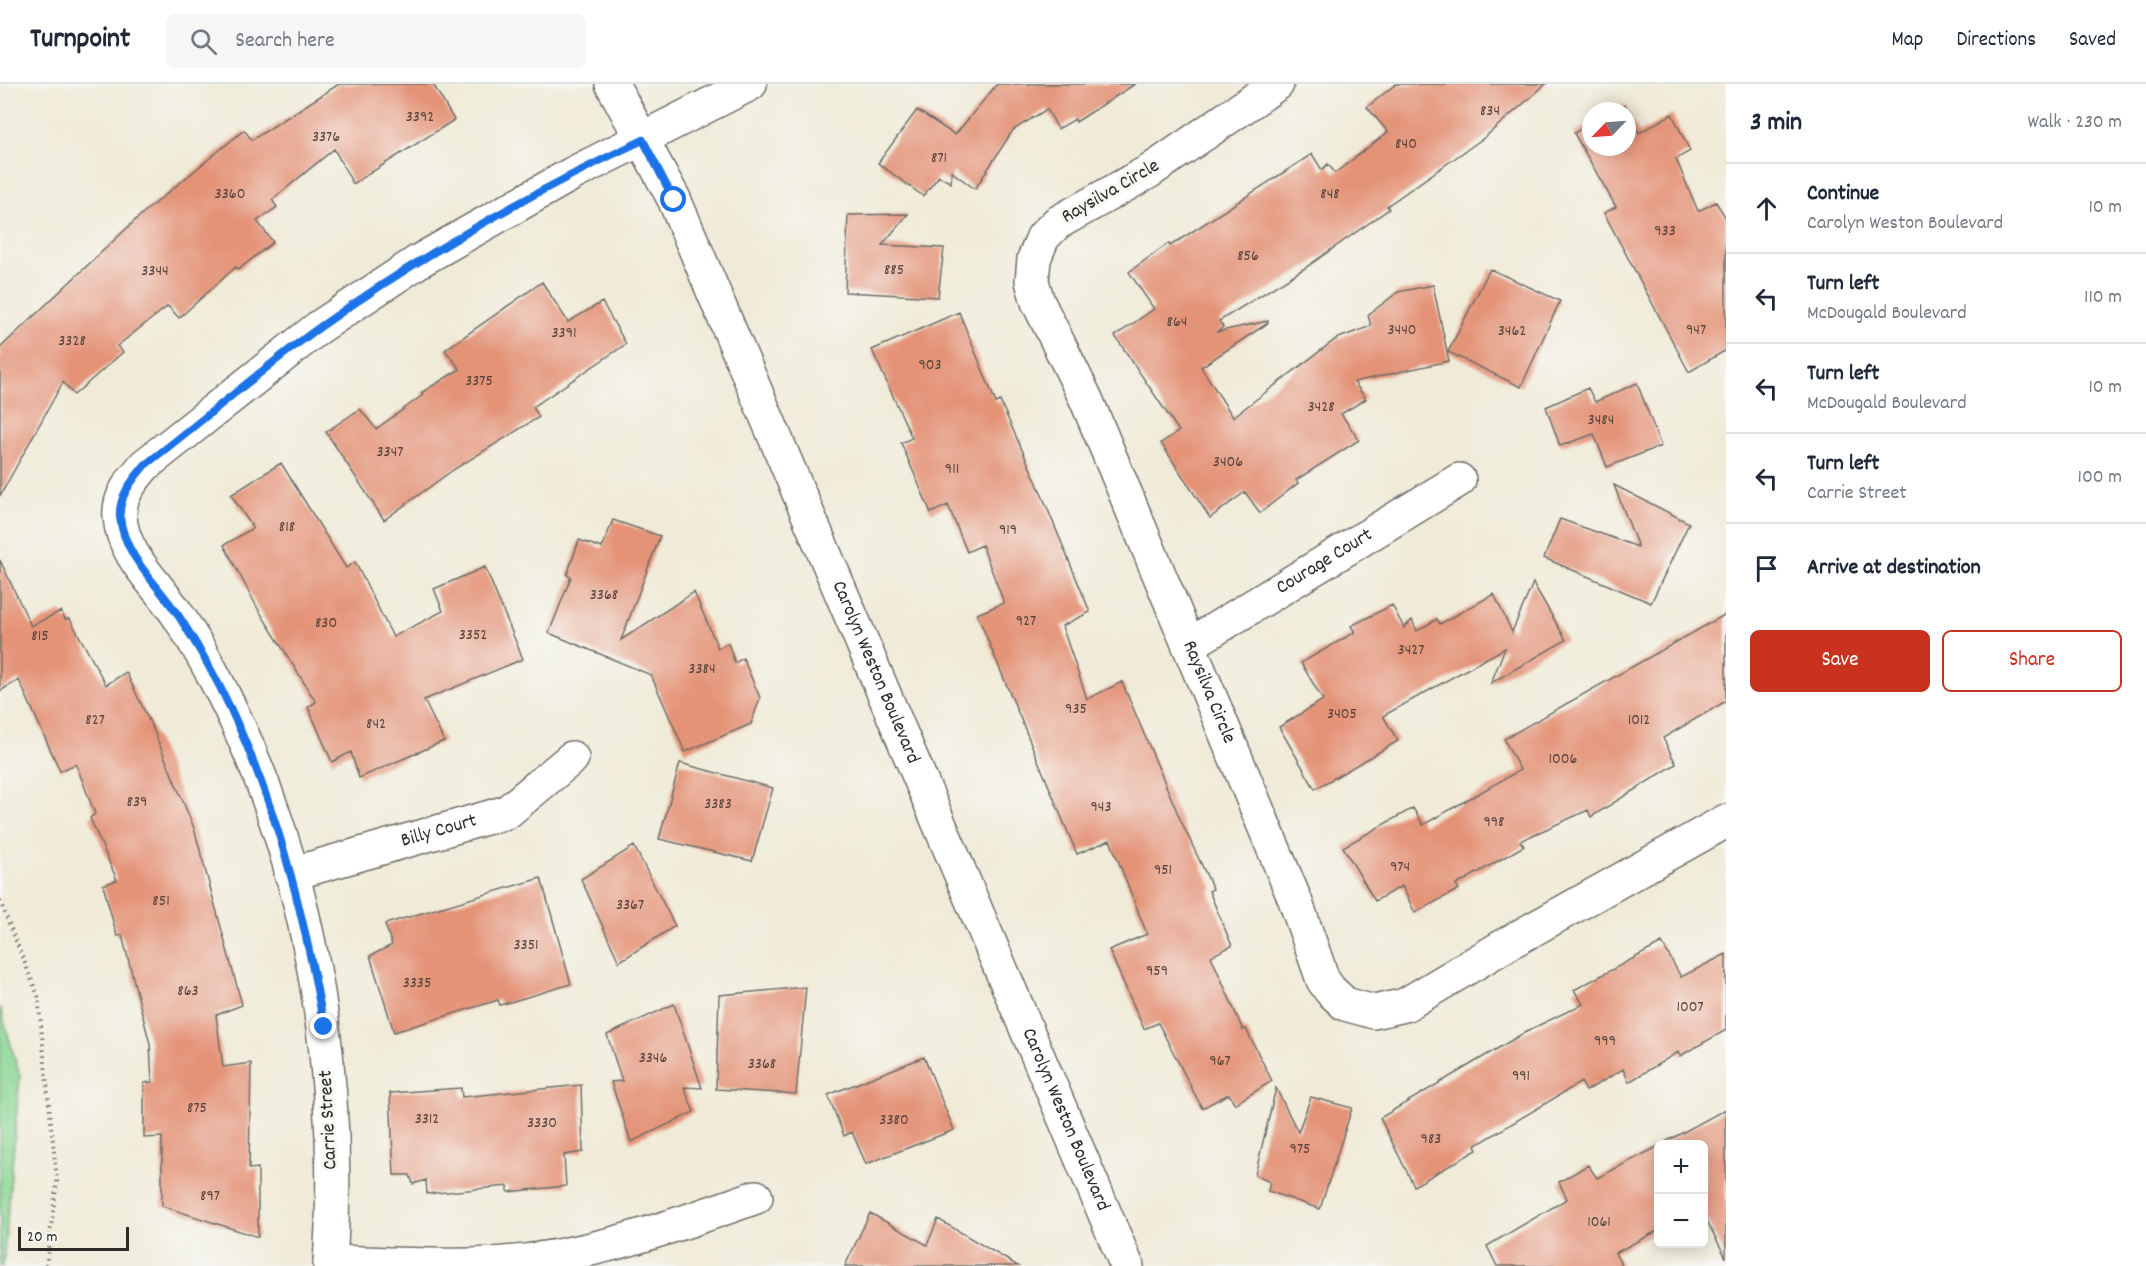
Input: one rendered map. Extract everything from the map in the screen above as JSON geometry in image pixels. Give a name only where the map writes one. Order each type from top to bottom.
[{"type":"street","name":"Carolyn Weston Boulevard","points":[[612,84],[674,200],[1127,1266]]},
{"type":"street","points":[[643,140],[750,84]]},
{"type":"street","name":"Raysilva Circle","points":[[1277,84],[1150,171],[1057,223],[1043,237],[1034,259],[1032,281],[1038,302],[1086,399],[1189,645],[1295,900],[1323,980],[1346,1004],[1363,1011],[1374,1012],[1405,1005],[1512,941],[1726,821]]},
{"type":"street","name":"Carrie Street","points":[[330,1264],[333,1189],[324,1027],[307,930],[270,802],[221,688],[179,617],[131,553],[120,516],[128,485],[145,465],[318,328],[419,261],[492,217],[572,174],[643,140]]},
{"type":"street","name":"Courage Court","points":[[1189,645],[1459,480]]},
{"type":"street","name":"Billy Court","points":[[291,874],[507,812],[572,758]]},
{"type":"street","points":[[330,1264],[473,1265],[533,1260],[615,1244],[666,1230],[756,1197]]},
{"type":"path","points":[[0,901],[38,996],[57,1181],[46,1266]]},
{"type":"green space","points":[[0,1007],[20,1076],[3,1266],[0,1266]]},
{"type":"building","points":[[339,84],[433,84],[454,120],[353,184],[334,149],[272,200],[277,207],[257,221],[273,242],[238,270],[236,267],[179,318],[168,306],[117,346],[123,352],[74,395],[63,382],[0,496],[0,348],[143,213],[244,130],[252,140]]},
{"type":"building","points":[[997,84],[1135,84],[1076,122],[1075,119],[1058,129],[1047,109],[1013,130],[975,189],[952,172],[951,183],[939,176],[923,196],[878,163],[917,110],[955,135]]},
{"type":"building","points":[[1396,84],[1546,84],[1485,137],[1387,206],[1389,209],[1305,268],[1219,321],[1223,327],[1216,332],[1268,321],[1268,323],[1201,367],[1233,417],[1336,339],[1371,326],[1368,315],[1398,292],[1433,285],[1449,361],[1354,382],[1366,399],[1341,414],[1359,440],[1296,480],[1298,483],[1260,513],[1245,492],[1210,518],[1161,443],[1179,431],[1115,336],[1154,309],[1129,272],[1169,243],[1170,246],[1312,154],[1322,170],[1328,164],[1335,173],[1388,132],[1367,107]]},
{"type":"building","points":[[1672,114],[1690,151],[1676,159],[1698,211],[1716,202],[1726,218],[1726,350],[1689,372],[1604,213],[1616,207],[1587,156],[1636,156],[1636,127],[1639,133]]},
{"type":"building","points":[[1582,128],[1582,147],[1574,133]]},
{"type":"building","points":[[908,214],[882,245],[944,248],[938,297],[845,292],[848,215]]},
{"type":"building","points":[[1490,269],[1560,301],[1521,387],[1448,352]]},
{"type":"building","points":[[542,282],[568,322],[602,302],[626,344],[533,407],[539,417],[453,470],[384,520],[326,432],[360,409],[376,429],[423,395],[421,393],[460,369],[445,350]]},
{"type":"building","points":[[959,312],[996,403],[1000,401],[1037,483],[1090,612],[1062,626],[1087,699],[1122,682],[1181,821],[1213,889],[1209,891],[1232,946],[1211,956],[1243,1030],[1246,1029],[1272,1081],[1235,1104],[1229,1094],[1202,1108],[1158,1023],[1144,1029],[1109,950],[1147,934],[1110,840],[1077,854],[977,614],[1004,603],[982,545],[967,552],[948,505],[931,513],[901,443],[912,438],[872,350]]},
{"type":"building","points":[[1637,383],[1661,446],[1607,467],[1594,434],[1560,446],[1546,407],[1588,388],[1595,402]]},
{"type":"building","points":[[281,463],[346,568],[355,562],[393,637],[443,611],[434,589],[485,567],[523,659],[424,700],[444,741],[359,778],[351,752],[332,762],[308,707],[316,702],[258,609],[224,545],[253,528],[231,495]]},
{"type":"building","points":[[1614,485],[1689,523],[1651,603],[1544,558],[1560,519],[1638,547]]},
{"type":"building","points":[[613,520],[660,536],[621,640],[694,592],[718,648],[728,643],[735,663],[743,658],[760,698],[751,724],[685,752],[651,675],[549,633],[571,577],[567,575],[579,540],[602,548]]},
{"type":"building","points":[[0,560],[31,626],[61,611],[65,619],[70,619],[106,685],[126,672],[153,729],[194,828],[242,1005],[216,1015],[223,1067],[251,1063],[249,1169],[258,1168],[258,1237],[162,1206],[162,1137],[144,1138],[144,1083],[152,1082],[150,1044],[122,935],[117,936],[103,885],[117,880],[90,818],[95,814],[76,764],[60,771],[19,680],[0,691]]},
{"type":"building","points":[[1533,583],[1566,640],[1491,683],[1505,648],[1383,716],[1398,741],[1315,789],[1279,727],[1323,700],[1301,663],[1355,632],[1351,626],[1392,605],[1404,628],[1412,620],[1417,631],[1437,619],[1440,624],[1494,594],[1512,632]]},
{"type":"building","points":[[1726,614],[1726,701],[1663,738],[1676,764],[1591,817],[1588,810],[1520,841],[1524,846],[1456,885],[1459,889],[1415,913],[1402,886],[1375,901],[1343,847],[1413,808],[1423,825],[1520,770],[1504,739]]},
{"type":"building","points":[[680,763],[773,788],[752,861],[659,839]]},
{"type":"building","points":[[634,846],[675,926],[619,962],[581,879]]},
{"type":"building","points":[[541,878],[571,984],[500,1005],[498,1000],[394,1032],[370,956],[392,945],[385,924]]},
{"type":"building","points":[[1662,943],[1681,977],[1726,954],[1726,1030],[1680,1056],[1678,1052],[1629,1082],[1623,1069],[1586,1091],[1581,1082],[1475,1146],[1477,1150],[1414,1186],[1380,1118],[1527,1031],[1583,1004],[1574,990]]},
{"type":"building","points":[[806,987],[796,1094],[716,1089],[719,995]]},
{"type":"building","points":[[674,1004],[702,1088],[684,1087],[694,1112],[631,1142],[611,1082],[622,1081],[607,1035]]},
{"type":"building","points":[[924,1057],[954,1130],[866,1164],[852,1132],[844,1136],[828,1095]]},
{"type":"building","points":[[581,1085],[583,1152],[564,1155],[566,1186],[508,1192],[508,1186],[427,1194],[426,1180],[413,1184],[410,1175],[394,1175],[390,1093],[461,1088],[462,1097]]},
{"type":"building","points":[[1276,1088],[1298,1132],[1311,1097],[1352,1108],[1320,1209],[1268,1191],[1270,1182],[1255,1175]]},
{"type":"building","points":[[1726,1109],[1726,1258],[1708,1223],[1708,1140],[1669,1140]]},
{"type":"building","points":[[1654,1149],[1654,1233],[1615,1253],[1622,1266],[1497,1266],[1487,1246],[1567,1199],[1559,1182],[1588,1165],[1597,1178]]},
{"type":"building","points":[[870,1213],[927,1245],[938,1219],[1018,1266],[845,1266]]},
{"type":"route","points":[[324,1027],[307,930],[270,802],[221,688],[179,617],[131,553],[120,516],[128,485],[145,465],[318,328],[419,261],[492,217],[572,174],[643,140],[674,200]]}]
